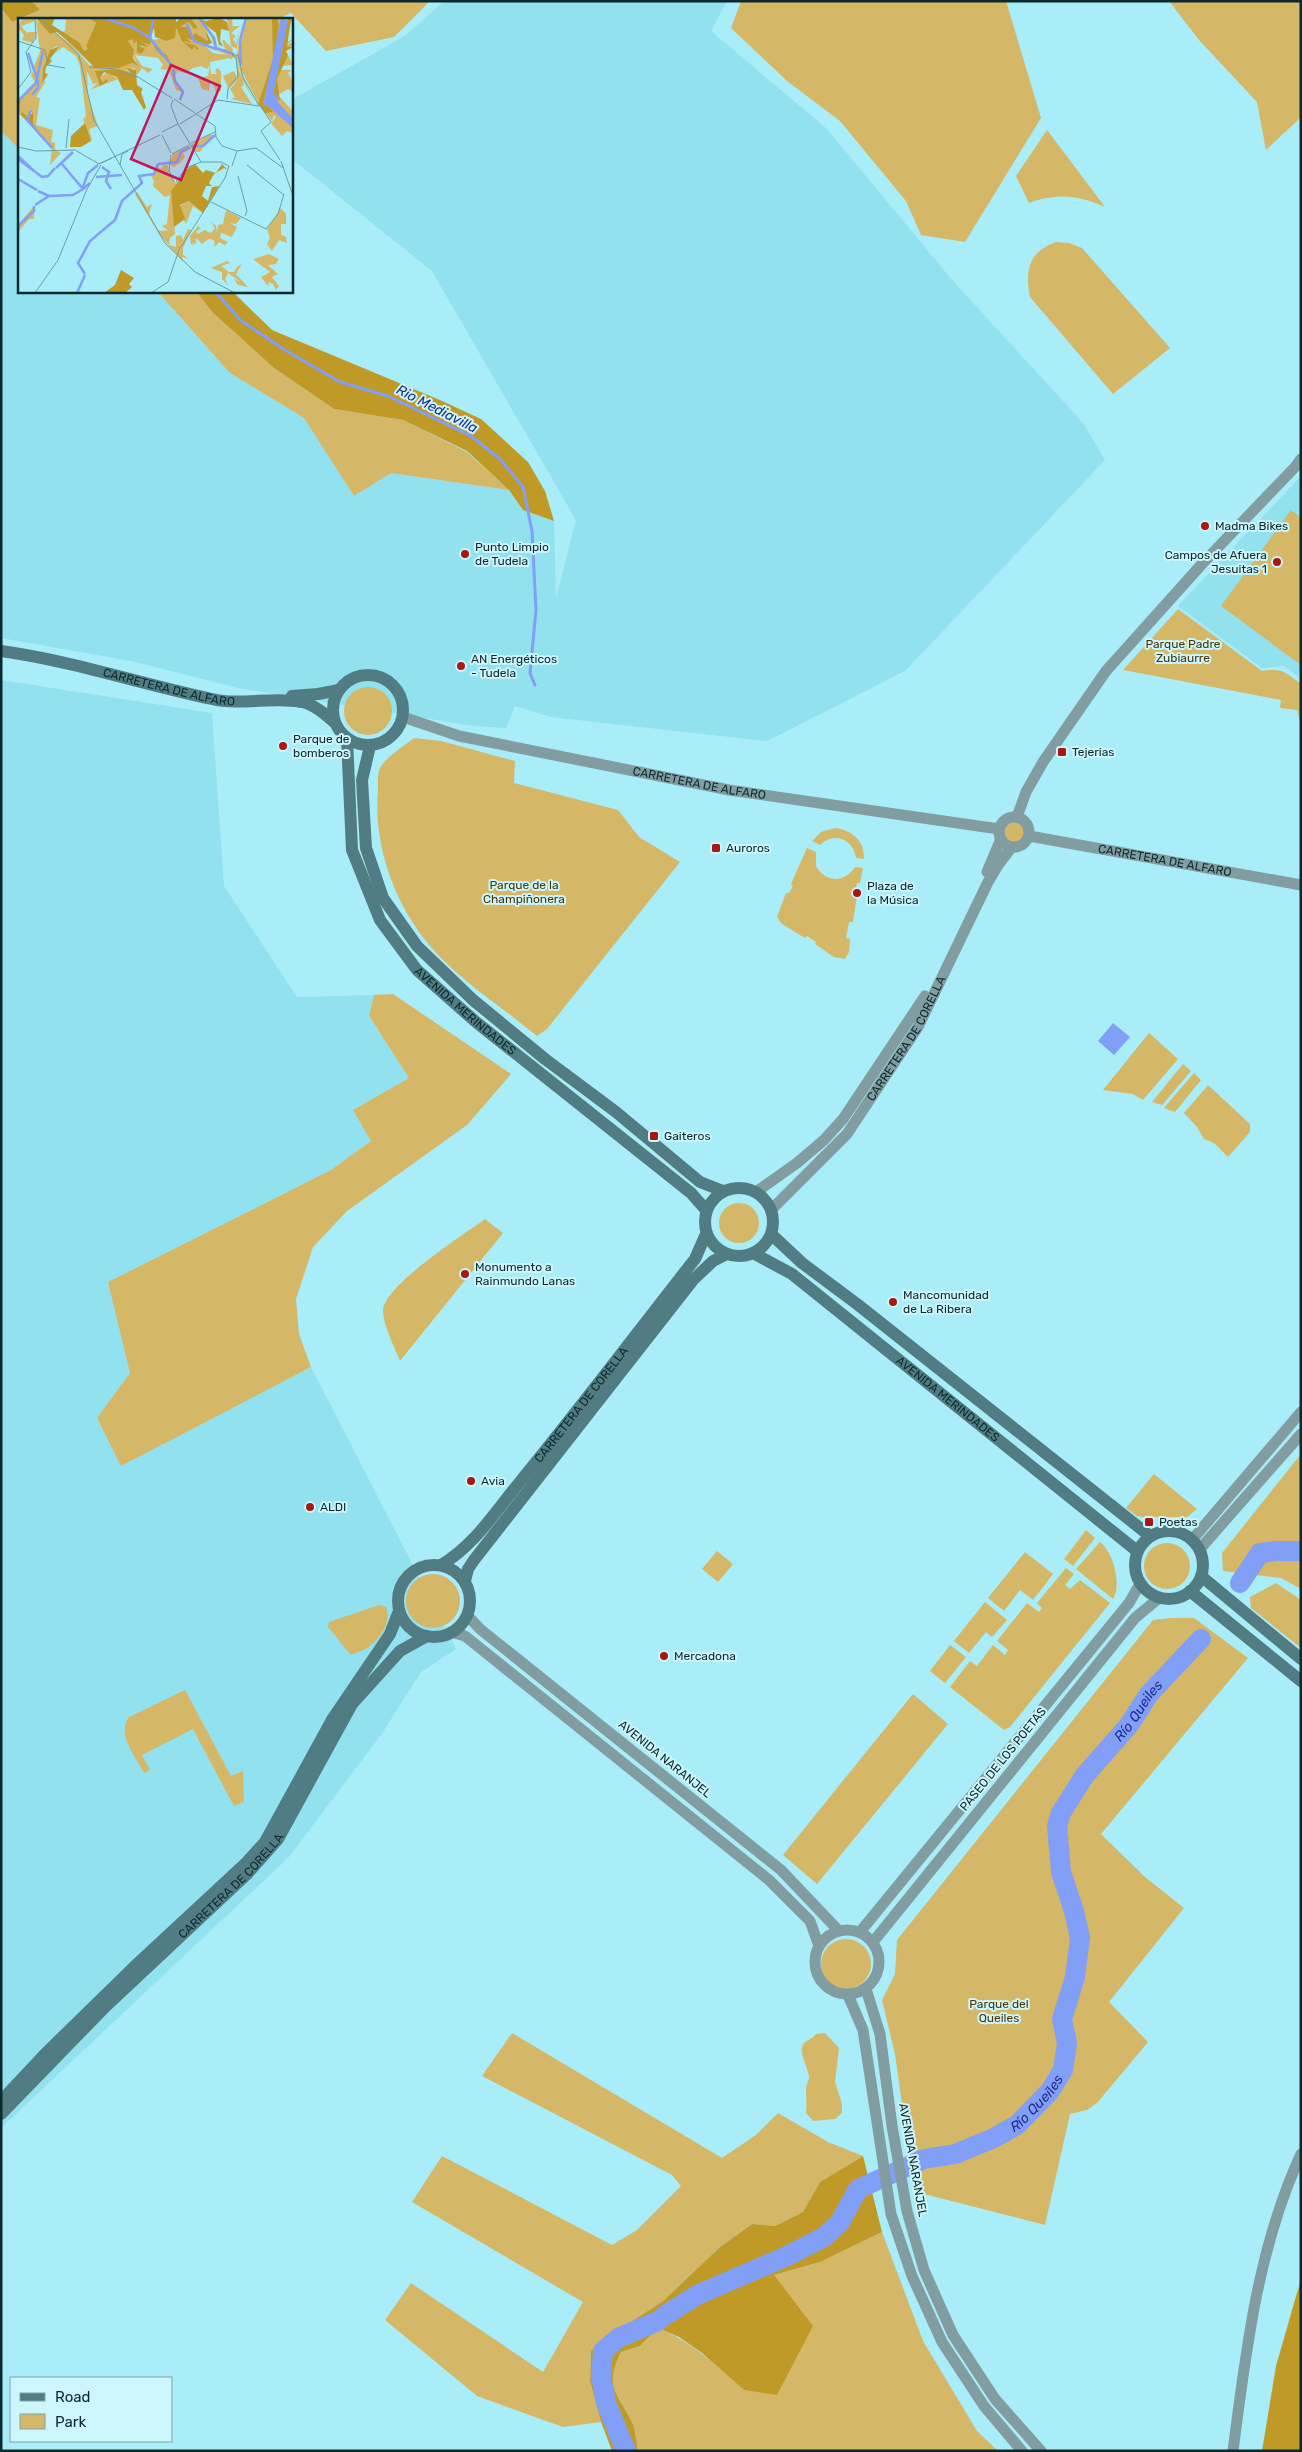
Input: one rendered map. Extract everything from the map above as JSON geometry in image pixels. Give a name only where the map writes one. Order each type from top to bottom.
[{"type":"main road","name":"CARRETERA DE ALFARO","points":[[1,646],[84,660],[219,694],[295,696],[339,690]]},
{"type":"main road","name":"CARRETERA DE ALFARO","points":[[1,651],[84,666],[214,700],[290,700],[305,702],[318,709],[334,722]]},
{"type":"main road","points":[[368,675],[380,677],[391,683],[400,693],[404,705],[403,718],[393,736],[382,743],[370,746],[358,745],[347,739],[334,722],[332,711],[339,690],[347,682],[357,677],[368,675]]},
{"type":"main road","name":"AVENIDA MERINDADES","points":[[347,739],[352,850],[380,920],[412,963],[476,1022],[691,1192],[706,1210]]},
{"type":"main road","name":"AVENIDA MERINDADES","points":[[370,746],[362,780],[366,848],[383,898],[417,946],[472,1000],[545,1059],[616,1112],[700,1182],[723,1191]]},
{"type":"main road","points":[[745,1188],[756,1192],[765,1199],[771,1210],[774,1222],[771,1234],[761,1249],[740,1256],[727,1254],[714,1246],[706,1234],[706,1210],[713,1199],[723,1191],[745,1188]]},
{"type":"main road","name":"CARRETERA DE CORELLA","points":[[441,1565],[458,1554],[533,1466],[694,1259],[706,1234]]},
{"type":"main road","name":"AVENIDA MERINDADES","points":[[771,1234],[802,1263],[857,1304],[1150,1536]]},
{"type":"main road","name":"AVENIDA MERINDADES","points":[[753,1253],[792,1274],[1137,1551]]},
{"type":"main road","name":"CARRETERA DE CORELLA","points":[[465,1582],[468,1569],[474,1560],[693,1280],[713,1261],[727,1254]]},
{"type":"main road","points":[[1172,1531],[1183,1534],[1196,1545],[1202,1558],[1201,1576],[1190,1591],[1181,1597],[1159,1598],[1148,1592],[1140,1584],[1135,1568],[1137,1551],[1150,1536],[1160,1532],[1172,1531]]},
{"type":"main road","points":[[430,1564],[441,1565],[454,1571],[465,1582],[470,1601],[467,1615],[461,1625],[451,1632],[438,1636],[426,1636],[412,1629],[399,1611],[398,1597],[406,1578],[420,1567],[430,1564]]},
{"type":"main road","points":[[1201,1576],[1301,1659]]},
{"type":"main road","points":[[1190,1591],[1301,1681]]},
{"type":"main road","name":"CARRETERA DE CORELLA","points":[[1,2101],[45,2054],[245,1864],[265,1842],[333,1718],[390,1634],[399,1611]]},
{"type":"main road","name":"CARRETERA DE CORELLA","points":[[1,2114],[106,2006],[248,1873],[278,1839],[352,1704],[400,1651],[426,1636]]},
{"type":"main road","points":[[1,2095],[47,2046],[48,2041]]},
{"type":"street","points":[[1018,817],[1026,792],[1043,762],[1106,671],[1202,564],[1296,466],[1301,458]]},
{"type":"street","name":"CARRETERA DE ALFARO","points":[[403,718],[459,736],[729,790],[1000,834]]},
{"type":"street","points":[[1011,816],[1018,817],[1026,822],[1029,836],[1024,843],[1012,847],[1000,834],[1003,821],[1011,816]]},
{"type":"street","name":"CARRETERA DE CORELLA","points":[[756,1192],[797,1163],[824,1140],[843,1119],[933,983],[984,880],[1000,834]]},
{"type":"street","name":"CARRETERA DE ALFARO","points":[[1029,836],[1301,885]]},
{"type":"street","name":"CARRETERA DE CORELLA","points":[[771,1210],[847,1134],[918,1027],[988,882],[1012,847]]},
{"type":"street","points":[[1196,1545],[1301,1412]]},
{"type":"street","points":[[1196,1545],[1301,1434]]},
{"type":"street","name":"PASEO DE LOS POETAS","points":[[860,1932],[1124,1609],[1140,1584]]},
{"type":"street","name":"PASEO DE LOS POETAS","points":[[873,1942],[1135,1618],[1159,1598]]},
{"type":"street","name":"AVENIDA NARANJEL","points":[[467,1615],[477,1626],[781,1870],[840,1931]]},
{"type":"street","points":[[451,1632],[465,1636],[770,1880],[810,1921],[819,1946]]},
{"type":"street","points":[[851,1930],[860,1932],[873,1942],[880,1962],[874,1982],[866,1989],[848,1995],[830,1991],[821,1982],[816,1971],[815,1958],[819,1946],[831,1934],[851,1930]]},
{"type":"street","name":"AVENIDA NARANJEL","points":[[866,1989],[880,2034],[905,2204],[924,2270],[953,2335],[995,2399],[1040,2451]]},
{"type":"street","points":[[848,1995],[863,2030],[891,2214],[912,2276],[942,2342],[984,2406],[1022,2451]]},
{"type":"street","points":[[1233,2451],[1256,2293],[1269,2240],[1301,2154]]},
{"type":"street","points":[[1238,2451],[1261,2301],[1279,2226],[1301,2166]]},
{"type":"shaded area","points":[[1,1],[32,1],[40,10],[12,22],[1,8]]},
{"type":"shaded area","points":[[444,1],[727,1],[711,31],[826,128],[953,281],[1084,424],[1105,460],[905,671],[767,741],[551,717],[515,706],[506,728],[474,726],[238,688],[131,661],[1,638],[1,131],[18,148],[18,292],[158,292],[230,373],[304,418],[354,496],[391,473],[509,490],[523,510],[554,521],[556,598],[576,520],[432,271],[292,159],[292,99],[405,36]]},
{"type":"shaded area","points":[[197,292],[233,292],[272,330],[481,419],[528,462],[545,491],[554,521],[523,510],[509,490],[467,451],[403,420],[334,409],[274,368],[212,312]]},
{"type":"shaded area","points":[[1301,476],[1301,679],[1284,666],[1262,668],[1178,606]]},
{"type":"shaded area","points":[[1,680],[212,713],[224,886],[297,997],[374,995],[369,1017],[409,1078],[354,1109],[371,1141],[331,1170],[108,1282],[130,1373],[97,1419],[121,1465],[311,1367],[456,1649],[421,1672],[381,1735],[288,1858],[1,2128]]},
{"type":"shaded area","points":[[863,2156],[882,2232],[820,2262],[774,2275],[813,2326],[777,2395],[744,2390],[702,2353],[679,2337],[658,2328],[640,2346],[621,2352],[616,2364],[613,2373],[614,2389],[633,2424],[638,2451],[612,2451],[601,2422],[590,2381],[591,2351],[605,2339],[663,2301],[720,2247],[752,2224],[775,2226],[803,2212],[820,2182]]},
{"type":"shaded area","points":[[1301,2279],[1301,2451],[1262,2451],[1276,2366]]},
{"type":"green space","points":[[32,1],[430,1],[394,37],[326,51],[291,13],[280,18],[22,18],[40,10]]},
{"type":"green space","points":[[741,1],[1006,1],[1041,118],[965,242],[921,235],[906,201],[840,121],[787,81],[731,28]]},
{"type":"green space","points":[[1169,1],[1301,1],[1301,117],[1266,150],[1257,102],[1199,40]]},
{"type":"green space","points":[[1,8],[12,22],[18,19],[18,148],[1,131]]},
{"type":"green space","points":[[1047,130],[1105,207],[1086,200],[1067,197],[1049,198],[1029,203],[1016,176]]},
{"type":"green space","points":[[1056,242],[1069,243],[1082,248],[1170,348],[1113,394],[1030,297],[1028,279],[1034,257],[1039,251]]},
{"type":"green space","points":[[158,292],[197,292],[212,312],[274,368],[334,409],[403,420],[467,452],[509,490],[391,473],[354,496],[304,418],[230,373]]},
{"type":"green space","name":"Campos de Afuera Jesuitas 1","points":[[1291,510],[1301,518],[1301,665],[1221,606]]},
{"type":"green space","name":"Parque Padre Zubiaurre","points":[[1178,609],[1262,671],[1275,670],[1283,672],[1301,684],[1301,724],[1297,710],[1280,708],[1281,700],[1123,670]]},
{"type":"green space","points":[[368,687],[377,689],[385,694],[390,702],[392,711],[390,720],[385,728],[377,733],[368,735],[359,733],[351,728],[346,720],[344,711],[346,702],[351,694],[359,689]]},
{"type":"green space","name":"Parque de la Champiñonera","points":[[414,738],[441,741],[515,761],[514,783],[618,810],[639,837],[680,862],[547,1029],[537,1036],[454,971],[442,959],[418,930],[406,912],[397,893],[383,853],[379,832],[377,811],[378,776],[380,768],[387,760]]},
{"type":"green space","points":[[1014,822],[1022,825],[1025,833],[1022,841],[1014,844],[1006,841],[1003,833],[1006,825]]},
{"type":"green space","points":[[835,828],[847,831],[860,842],[864,859],[856,858],[851,846],[842,839],[831,838],[820,845],[812,841],[821,832]]},
{"type":"green space","points":[[807,848],[816,852],[816,866],[824,876],[835,879],[841,878],[846,876],[855,867],[863,868],[860,883],[857,883],[853,922],[849,922],[846,938],[850,939],[849,952],[845,959],[834,957],[807,936],[805,938],[782,924],[777,917],[786,893],[789,893],[793,886],[791,884]]},
{"type":"green space","points":[[393,994],[511,1074],[467,1125],[347,1211],[313,1247],[296,1299],[299,1334],[311,1367],[121,1466],[97,1418],[130,1373],[108,1282],[331,1170],[371,1141],[353,1110],[409,1078],[369,1016],[374,995]]},
{"type":"green space","points":[[1149,1033],[1178,1059],[1143,1100],[1133,1094],[1103,1090]]},
{"type":"green space","points":[[1183,1064],[1191,1071],[1162,1105],[1152,1102]]},
{"type":"green space","points":[[1194,1073],[1201,1080],[1175,1112],[1164,1108]]},
{"type":"green space","points":[[1208,1085],[1250,1124],[1250,1132],[1228,1157],[1214,1143],[1204,1139],[1197,1127],[1184,1113]]},
{"type":"green space","points":[[743,1203],[750,1206],[756,1212],[759,1223],[758,1231],[750,1240],[743,1243],[735,1243],[728,1240],[720,1231],[719,1219],[722,1212],[731,1204]]},
{"type":"green space","points":[[485,1219],[503,1233],[400,1361],[387,1329],[384,1316],[383,1310],[387,1300],[410,1274]]},
{"type":"green space","points":[[1301,1454],[1301,1589],[1281,1578],[1223,1571],[1222,1553]]},
{"type":"green space","points":[[1154,1474],[1197,1509],[1187,1517],[1143,1517],[1137,1516],[1126,1508]]},
{"type":"green space","points":[[1086,1530],[1095,1538],[1073,1566],[1064,1559]]},
{"type":"green space","points":[[1100,1542],[1109,1553],[1115,1569],[1117,1585],[1113,1599],[1076,1569]]},
{"type":"green space","points":[[1167,1543],[1180,1547],[1186,1553],[1190,1566],[1186,1579],[1180,1585],[1167,1589],[1154,1585],[1148,1579],[1144,1566],[1148,1553],[1154,1547]]},
{"type":"green space","points":[[717,1551],[733,1564],[718,1582],[702,1569]]},
{"type":"green space","points":[[1025,1552],[1053,1574],[1033,1600],[1020,1590],[1004,1611],[988,1598]]},
{"type":"green space","points":[[1066,1568],[1074,1574],[1065,1585],[1070,1589],[1080,1580],[1110,1603],[1010,1727],[1004,1730],[950,1687],[970,1661],[977,1666],[993,1645],[1005,1655],[1008,1650],[997,1641],[1027,1603],[1039,1612],[1042,1608],[1037,1603]]},
{"type":"green space","points":[[428,1574],[438,1574],[448,1578],[456,1586],[460,1601],[456,1616],[448,1624],[438,1628],[428,1628],[418,1624],[410,1616],[406,1606],[406,1596],[410,1586],[418,1578]]},
{"type":"green space","points":[[1276,1583],[1301,1600],[1301,1648],[1251,1608],[1250,1597]]},
{"type":"green space","points":[[985,1602],[1007,1620],[992,1637],[986,1632],[969,1653],[954,1641]]},
{"type":"green space","points":[[379,1605],[386,1607],[388,1617],[381,1634],[374,1643],[351,1655],[328,1627],[329,1622]]},
{"type":"green space","name":"Parque del Queiles","points":[[1194,1618],[1248,1658],[1101,1834],[1145,1877],[1184,1908],[1109,2002],[1148,2042],[1097,2103],[1087,2110],[1070,2114],[1045,2225],[920,2193],[914,2189],[895,2054],[882,2000],[895,1974],[897,1940],[1153,1620]]},
{"type":"green space","points":[[950,1645],[966,1657],[945,1683],[930,1671]]},
{"type":"green space","points":[[185,1690],[231,1776],[243,1771],[244,1802],[234,1806],[193,1729],[142,1755],[150,1770],[144,1773],[132,1753],[125,1731],[129,1717]]},
{"type":"green space","points":[[913,1694],[948,1724],[817,1884],[783,1855]]},
{"type":"green space","points":[[841,1939],[851,1939],[864,1946],[871,1959],[871,1969],[864,1982],[851,1989],[841,1989],[832,1985],[825,1978],[821,1969],[821,1959],[825,1950],[832,1943]]},
{"type":"green space","points":[[512,2033],[722,2158],[756,2135],[778,2113],[828,2142],[863,2156],[820,2182],[803,2212],[775,2226],[752,2224],[720,2247],[663,2301],[605,2339],[591,2351],[590,2381],[601,2422],[563,2427],[477,2396],[385,2320],[411,2283],[543,2372],[583,2302],[412,2202],[442,2156],[612,2245],[637,2230],[681,2186],[672,2175],[482,2076]]},
{"type":"green space","points":[[825,2033],[839,2048],[835,2082],[842,2104],[842,2113],[835,2119],[813,2121],[806,2113],[806,2089],[809,2077],[802,2054],[802,2047],[805,2042],[816,2034]]},
{"type":"green space","points":[[882,2232],[923,2341],[977,2431],[998,2451],[638,2451],[633,2424],[614,2388],[613,2373],[621,2352],[640,2346],[658,2328],[693,2347],[744,2390],[774,2275],[820,2262]]},
{"type":"water","points":[[1113,1023],[1130,1037],[1114,1055],[1098,1041]]},
{"type":"waterway","name":"Rio Mediavilla","points":[[216,292],[240,320],[285,350],[340,382],[388,396],[471,436],[500,459],[523,487],[532,531],[536,610],[530,673],[535,685]]},
{"type":"waterway","name":"Río Queiles","points":[[1240,1583],[1260,1553],[1301,1551]]},
{"type":"waterway","name":"Río Queiles","points":[[664,2316],[697,2295],[787,2256],[824,2237],[840,2222],[858,2189],[924,2159],[955,2154],[994,2138],[1017,2125],[1050,2091],[1063,2070],[1067,2043],[1062,2019],[1075,1977],[1080,1938],[1074,1911],[1061,1872],[1057,1826],[1061,1813],[1085,1775],[1129,1725],[1149,1694],[1201,1639]]},
{"type":"waterway","name":"Río Queiles","points":[[626,2451],[606,2403],[601,2376],[603,2351],[618,2338],[658,2321]]},
{"type":"place","name":"Madma Bikes","points":[[1205,526]]},
{"type":"place","name":"Punto Limpio de Tudela","points":[[465,554]]},
{"type":"place","name":"Campos de Afuera Jesuitas 1","points":[[1277,562]]},
{"type":"place","name":"AN Energéticos - Tudela","points":[[461,666]]},
{"type":"place","name":"Parque de bomberos","points":[[283,746]]},
{"type":"place","name":"Tejerias","points":[[1062,752]]},
{"type":"place","name":"Auroros","points":[[716,848]]},
{"type":"place","name":"Plaza de la Música","points":[[857,893]]},
{"type":"place","name":"Gaiteros","points":[[654,1136]]},
{"type":"place","name":"Monumento a Rainmundo Lanas","points":[[465,1274]]},
{"type":"place","name":"Mancomunidad de La Ribera","points":[[893,1302]]},
{"type":"place","name":"Avia","points":[[471,1481]]},
{"type":"place","name":"ALDI","points":[[310,1507]]},
{"type":"place","name":"Poetas","points":[[1149,1522]]},
{"type":"place","name":"Mercadona","points":[[664,1656]]}]
